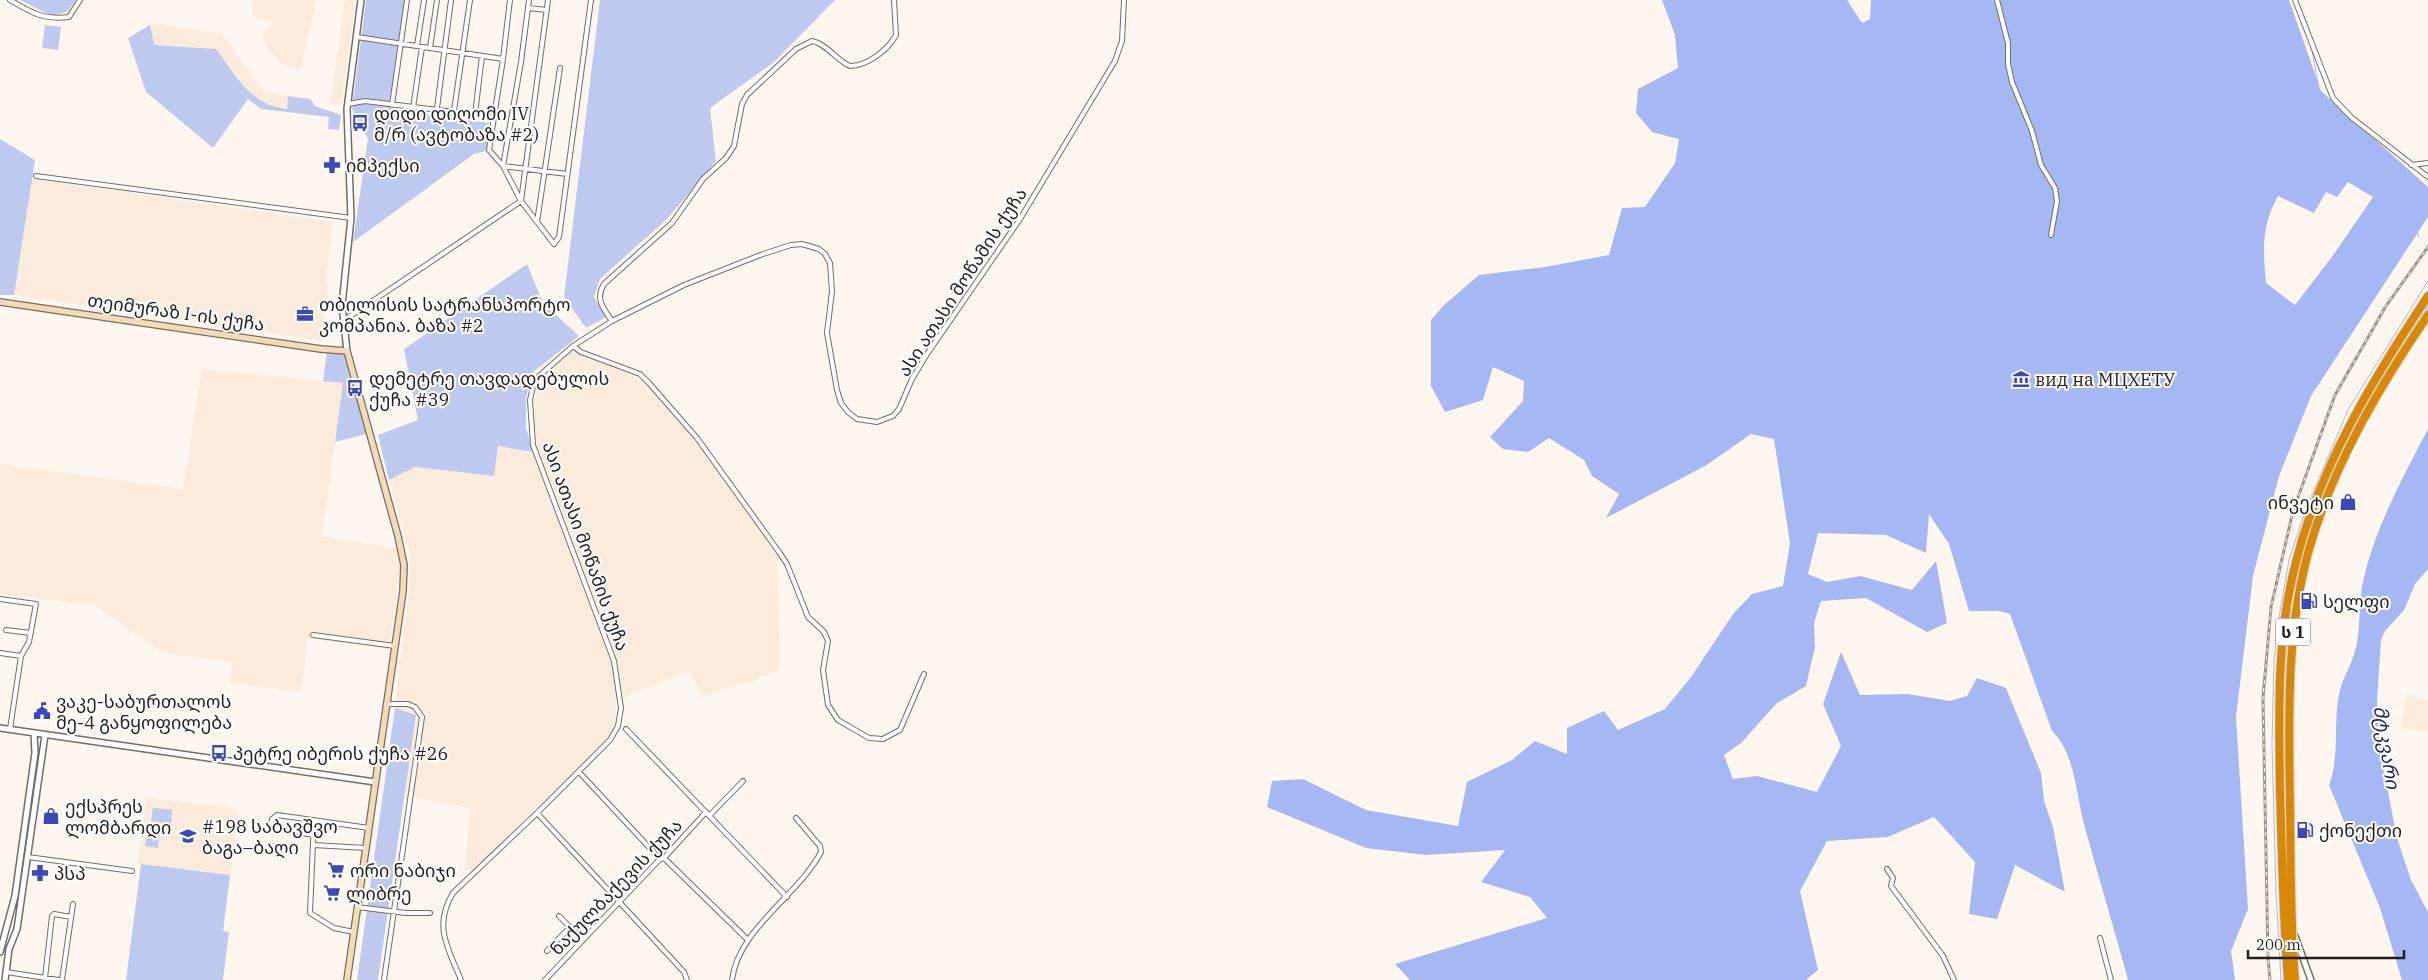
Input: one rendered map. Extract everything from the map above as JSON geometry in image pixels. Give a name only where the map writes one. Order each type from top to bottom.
[{"type":"highway","name":"ს 1","points":[[2288,980],[2283,926],[2279,706],[2286,608],[2301,545],[2328,470],[2385,361],[2428,296]]},
{"type":"highway","name":"ს 1","points":[[2295,980],[2292,930],[2290,686],[2294,628],[2303,574],[2322,510],[2361,423],[2387,376],[2428,315]]},
{"type":"main road","name":"თეიმურაზ I-ის ქუჩა","points":[[0,302],[321,349],[347,351]]},
{"type":"main road","points":[[347,351],[402,550],[403,591],[347,980]]},
{"type":"street","points":[[10,0],[38,16],[52,19],[69,18],[80,0]]},
{"type":"street","points":[[347,351],[342,321],[342,288],[351,218],[348,104],[362,0]]},
{"type":"street","points":[[392,105],[407,0]]},
{"type":"street","points":[[413,108],[424,0]]},
{"type":"street","points":[[430,48],[437,0]]},
{"type":"street","points":[[437,108],[451,0]]},
{"type":"street","points":[[454,111],[469,0]]},
{"type":"street","points":[[510,0],[490,150],[503,166],[521,201],[554,244],[559,237],[591,0]]},
{"type":"street","points":[[503,166],[521,62],[528,0]]},
{"type":"street","points":[[342,321],[521,201],[548,0]]},
{"type":"street","points":[[612,321],[600,303],[598,294],[604,284],[672,224],[703,179],[726,158],[734,146],[739,128],[742,104],[747,95],[796,49],[812,41],[823,45],[838,59],[850,66],[866,62],[887,46],[896,35],[894,0]]},
{"type":"street","name":"ასი ათასი მოწამის ქუჩა","points":[[461,980],[444,938],[442,918],[445,906],[454,891],[579,772],[610,740],[618,726],[620,694],[614,661],[533,446],[530,419],[533,386],[548,367],[573,346],[612,321],[684,285],[763,254],[791,245],[812,246],[825,254],[832,274],[827,333],[841,403],[848,412],[863,420],[877,422],[894,416],[927,354],[1020,219],[1115,61],[1122,42],[1124,0]]},
{"type":"street","points":[[1997,0],[2008,43],[2008,64],[2012,82],[2032,131],[2041,165],[2055,188],[2057,201],[2052,235]]},
{"type":"street","points":[[2296,0],[2333,98],[2351,117],[2428,177]]},
{"type":"street","points":[[528,8],[547,10]]},
{"type":"street","points":[[357,37],[503,59]]},
{"type":"street","points":[[475,114],[482,56]]},
{"type":"street","points":[[537,222],[546,172],[560,68]]},
{"type":"street","points":[[348,104],[365,101],[413,108],[437,108],[495,117]]},
{"type":"street","points":[[2411,165],[2428,163]]},
{"type":"street","points":[[503,166],[567,174]]},
{"type":"street","points":[[36,176],[351,218]]},
{"type":"street","points":[[573,346],[581,352],[640,374],[697,438],[779,552],[787,564],[808,617],[824,632],[828,641],[823,670],[828,705],[838,720],[869,738],[883,740],[900,730],[924,674]]},
{"type":"street","points":[[0,599],[36,604],[29,642],[21,656],[10,730]]},
{"type":"street","points":[[6,630],[31,633]]},
{"type":"street","points":[[313,635],[395,646]]},
{"type":"street","points":[[0,653],[21,656]]},
{"type":"street","points":[[384,980],[422,717],[415,707],[408,704],[386,704]]},
{"type":"street","points":[[0,728],[375,782]]},
{"type":"street","points":[[626,729],[787,897]]},
{"type":"street","points":[[0,952],[8,927],[11,905],[15,896],[35,753],[34,733]]},
{"type":"street","points":[[5,980],[10,949],[18,929],[45,735]]},
{"type":"street","points":[[579,772],[662,859],[748,940]]},
{"type":"street","points":[[710,815],[742,780]]},
{"type":"street","name":"ნაქულბაქევის ქუჩა","points":[[545,980],[706,812]]},
{"type":"street","points":[[537,813],[684,972],[687,980]]},
{"type":"street","points":[[313,835],[275,829],[271,825],[273,817],[277,815],[369,828]]},
{"type":"street","points":[[732,980],[736,960],[748,940],[787,897],[822,852],[820,846],[796,818]]},
{"type":"street","points":[[314,820],[310,913],[334,928],[354,932]]},
{"type":"street","points":[[22,844],[30,845]]},
{"type":"street","points":[[313,845],[366,848]]},
{"type":"street","points":[[28,857],[132,871]]},
{"type":"street","points":[[1887,869],[1893,878],[1891,886],[1943,956],[1954,980]]},
{"type":"street","points":[[15,896],[16,900],[19,901],[22,897]]},
{"type":"street","points":[[11,905],[19,904],[21,907]]},
{"type":"street","points":[[6,972],[61,980],[73,904]]},
{"type":"street","points":[[357,907],[394,912],[430,913]]},
{"type":"street","points":[[45,978],[52,916],[54,914],[71,917]]},
{"type":"street","points":[[559,916],[583,940]]},
{"type":"street","points":[[8,927],[9,931],[14,932],[18,929]]},
{"type":"street","points":[[547,951],[570,927]]},
{"type":"street","points":[[2292,930],[2311,980]]},
{"type":"street","points":[[5,936],[16,937]]},
{"type":"street","points":[[2100,938],[2111,980]]},
{"type":"shaded area","points":[[20,0],[76,0],[68,11],[52,16]]},
{"type":"shaded area","points":[[253,0],[316,0],[301,69],[295,70],[281,64],[269,51],[262,34],[274,22],[259,19],[252,13]]},
{"type":"shaded area","points":[[345,0],[356,0],[341,105],[330,104]]},
{"type":"shaded area","points":[[366,0],[406,0],[391,109],[489,123],[486,151],[474,154],[353,242],[368,139],[352,109]]},
{"type":"shaded area","points":[[600,0],[835,0],[774,62],[710,108],[716,161],[667,219],[600,279],[594,297],[606,317],[586,328],[564,297]]},
{"type":"shaded area","points":[[1662,0],[1847,0],[1862,23],[1870,19],[1871,0],[2289,0],[2321,91],[2428,187],[2428,217],[2311,396],[2279,476],[2253,576],[2236,717],[2248,909],[2231,951],[2235,980],[2128,980],[2084,824],[2074,774],[2066,751],[2052,731],[2010,614],[1998,611],[1969,611],[1949,544],[1929,514],[1926,553],[1886,535],[1818,533],[1808,574],[1827,582],[1860,576],[1912,590],[1936,561],[1947,623],[1927,632],[1866,598],[1821,601],[1814,623],[1815,647],[1806,686],[1777,703],[1741,743],[1724,755],[1733,779],[1757,776],[1817,792],[1841,746],[1823,704],[1841,652],[1860,695],[1908,694],[1950,701],[1967,696],[1977,678],[2006,688],[2041,773],[2044,801],[2053,827],[2065,892],[2015,865],[1997,919],[1969,914],[1975,862],[1934,817],[1888,837],[1827,841],[1800,891],[1818,970],[1806,980],[1410,980],[1395,964],[1547,918],[1530,897],[1481,882],[1505,850],[1426,855],[1366,848],[1267,807],[1272,781],[1303,779],[1366,810],[1458,826],[1467,782],[1512,760],[1535,741],[1567,754],[1567,728],[1604,711],[1618,730],[1665,709],[1691,677],[1733,614],[1752,594],[1783,586],[1790,543],[1774,439],[1751,434],[1705,466],[1606,518],[1619,494],[1592,476],[1584,460],[1549,438],[1528,452],[1503,449],[1490,437],[1523,401],[1524,381],[1493,367],[1483,400],[1445,412],[1431,386],[1431,320],[1444,305],[1479,275],[1545,267],[1609,255],[1622,208],[1645,207],[1675,163],[1679,139],[1652,132],[1636,113],[1638,89],[1678,68],[1675,35]],"holes":[[[2348,182],[2373,197],[2334,254],[2295,305],[2266,283],[2264,238],[2272,207],[2278,196],[2314,213],[2326,192],[2337,197]]]},
{"type":"shaded area","points":[[158,24],[222,34],[263,90],[288,96],[287,109],[272,107],[249,94],[216,49],[153,45],[150,25]]},
{"type":"shaded area","points":[[45,25],[61,27],[58,50],[42,48]]},
{"type":"shaded area","points":[[150,25],[154,45],[216,49],[245,88],[263,102],[287,109],[288,96],[310,99],[315,106],[341,115],[339,130],[328,129],[329,117],[261,109],[248,99],[213,148],[146,92],[128,38]]},
{"type":"shaded area","points":[[0,139],[35,160],[14,295],[0,295]]},
{"type":"shaded area","points":[[32,179],[333,222],[326,276],[328,297],[322,341],[14,295]]},
{"type":"shaded area","points":[[527,264],[543,303],[579,336],[533,372],[526,398],[526,427],[533,452],[498,446],[494,476],[415,467],[389,480],[378,435],[418,420],[404,349]]},
{"type":"shaded area","points":[[2428,304],[2428,310],[2375,391],[2352,434],[2324,497],[2292,626],[2290,922],[2287,922],[2284,686],[2289,616],[2298,571],[2320,499],[2350,431],[2387,367]]},
{"type":"shaded area","points":[[574,351],[643,380],[698,445],[777,555],[780,658],[777,671],[751,682],[745,682],[702,697],[689,670],[623,698],[618,663],[538,446],[534,424],[536,391],[546,373]]},
{"type":"shaded area","points":[[327,352],[344,354],[347,358],[366,434],[335,442],[343,383],[323,381]]},
{"type":"shaded area","points":[[202,369],[343,383],[322,537],[397,548],[400,567],[389,649],[308,638],[301,692],[230,683],[232,662],[163,653],[94,605],[0,594],[0,464],[183,489]]},
{"type":"shaded area","points":[[2428,429],[2428,569],[2415,584],[2404,610],[2385,631],[2381,640],[2377,700],[2379,746],[2397,838],[2411,880],[2428,912],[2428,980],[2402,980],[2380,908],[2329,785],[2334,763],[2337,705],[2342,683],[2357,643],[2362,587],[2367,566],[2389,506]]},
{"type":"shaded area","points":[[498,446],[533,452],[611,663],[616,690],[616,715],[609,736],[475,868],[465,871],[470,808],[384,791],[409,592],[410,555],[389,480],[415,467],[493,476]]},
{"type":"shaded area","points":[[2406,694],[2428,701],[2428,731],[2401,729]]},
{"type":"shaded area","points":[[395,708],[416,715],[378,980],[357,980]]},
{"type":"shaded area","name":"#198 საბავშვო ბაგა–ბაღი","points":[[146,797],[238,809],[230,875],[138,864]]},
{"type":"shaded area","points":[[153,808],[172,810],[171,824],[151,821]]},
{"type":"shaded area","points":[[148,822],[161,824],[158,848],[145,846]]},
{"type":"shaded area","points":[[141,864],[230,875],[223,931],[229,932],[223,980],[126,980]]},
{"type":"waterway","points":[[2311,45],[2320,94],[2319,126],[2325,137],[2349,151],[2365,156],[2386,170],[2390,177],[2403,187],[2416,194]]},
{"type":"waterway","points":[[2419,198],[2422,204],[2416,230],[2419,237]]},
{"type":"waterway","points":[[2281,980],[2276,893],[2272,744],[2274,660],[2289,560],[2305,511],[2348,410],[2428,281]]},
{"type":"railway","points":[[2270,980],[2263,698],[2271,607],[2293,511],[2335,395],[2386,306],[2428,247]]},
{"type":"place","name":"დიდი დიღომი IV მ/რ (ავტობაზა #2)","points":[[360,123]]},
{"type":"place","name":"იმპექსი","points":[[332,165]]},
{"type":"place","name":"თბილისის სატრანსპორტო კომპანია. ბაზა #2","points":[[305,314]]},
{"type":"place","name":"вид на МЦХЕТУ","points":[[2021,379]]},
{"type":"place","name":"დემეტრე თავდადებულის ქუჩა #39","points":[[355,388]]},
{"type":"place","name":"ინვეტი","points":[[2348,502]]},
{"type":"place","name":"სელფი","points":[[2309,601]]},
{"type":"place","name":"ვაკე-საბურთალოს მე-4 განყოფილება","points":[[42,711]]},
{"type":"place","name":"პეტრე იბერის ქუჩა #26","points":[[219,753]]},
{"type":"place","name":"ექსპრეს ლომბარდი","points":[[51,816]]},
{"type":"place","name":"ქონექთი","points":[[2305,830]]},
{"type":"place","name":"#198 საბავშვო ბაგა–ბაღი","points":[[188,836]]},
{"type":"place","name":"ორი ნაბიჯი","points":[[336,870]]},
{"type":"place","name":"პსპ","points":[[40,873]]},
{"type":"place","name":"ლიბრე","points":[[332,893]]},
{"type":"water label","name":"მტკვარი","points":[[2387,747]]}]
